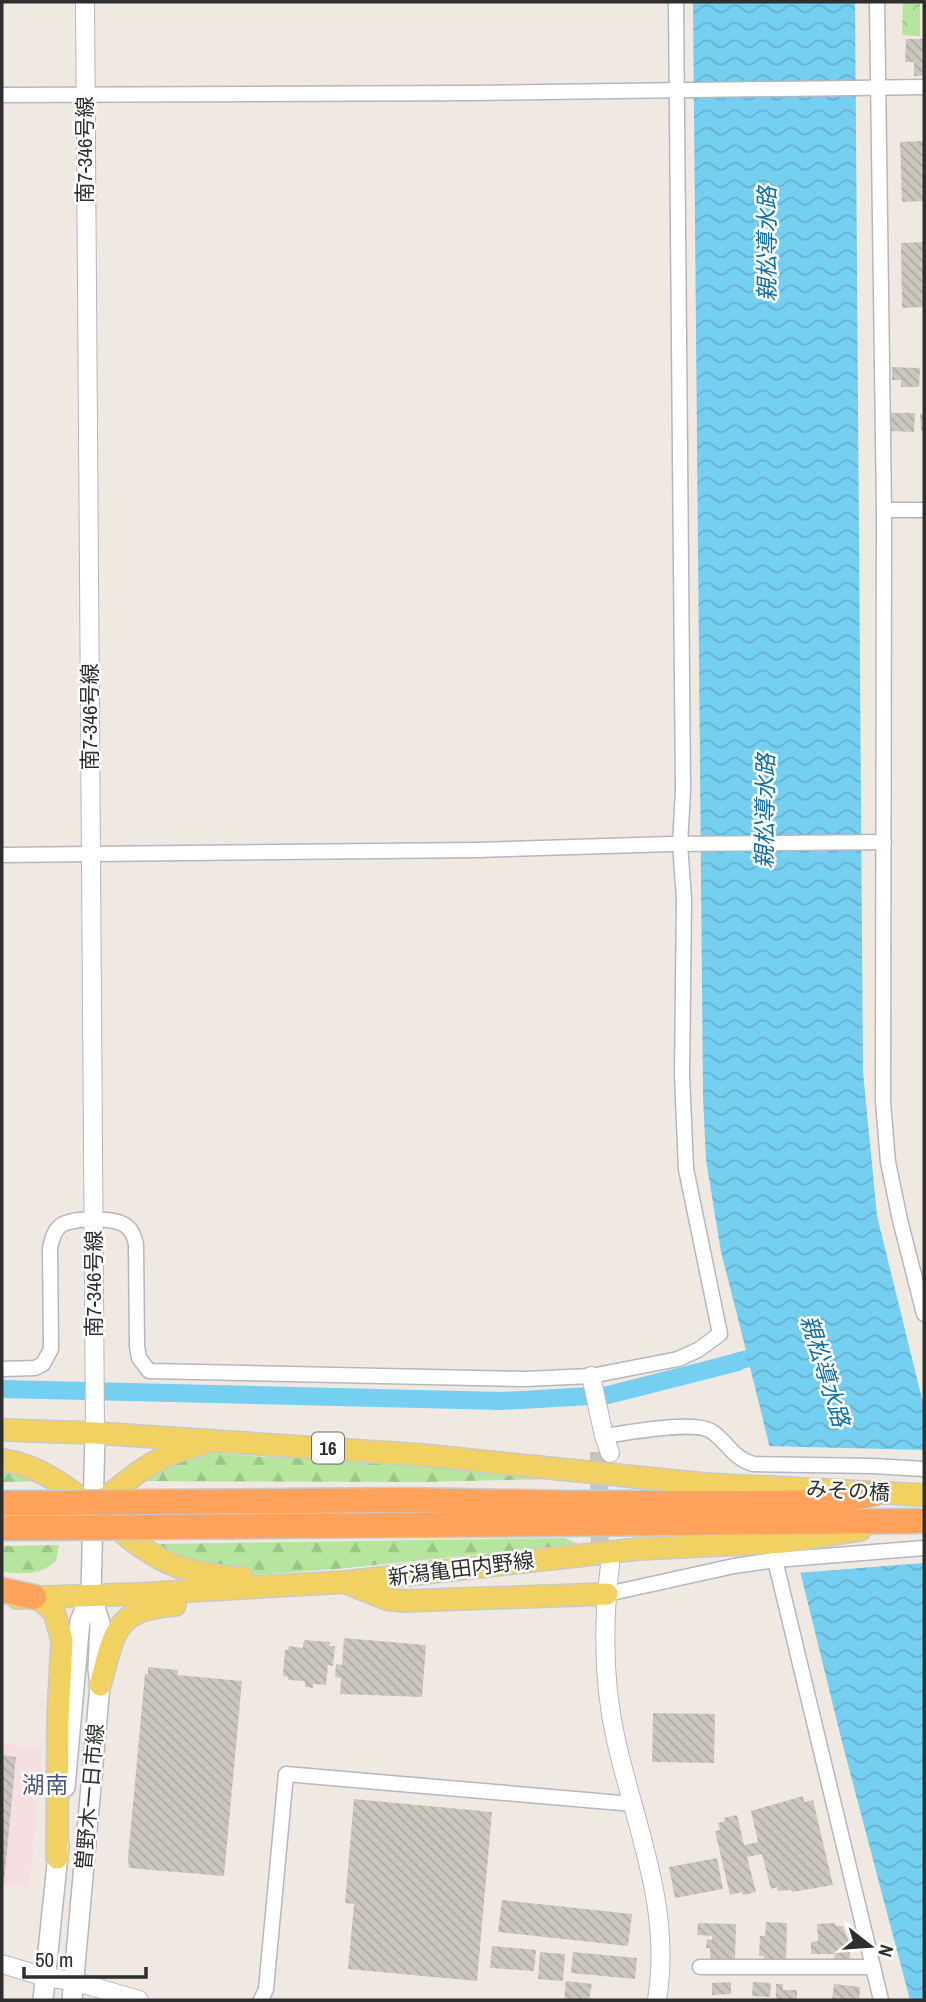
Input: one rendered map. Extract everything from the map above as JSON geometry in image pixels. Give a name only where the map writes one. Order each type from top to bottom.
[{"type":"highway","points":[[779,1529],[835,1502],[876,1493]]},
{"type":"highway","points":[[2,1528],[53,1528],[149,1514],[405,1500],[570,1503],[779,1529],[921,1521]]},
{"type":"highway","points":[[2,1503],[53,1503],[149,1514]]},
{"type":"highway","points":[[2,1590],[34,1597]]},
{"type":"main road","name":"16","points":[[2,1430],[94,1433],[423,1455],[691,1483],[779,1529]]},
{"type":"main road","name":"曽野木一日市線","points":[[73,1991],[100,1685],[100,1623],[91,1595],[94,1433]]},
{"type":"main road","points":[[93,1510],[150,1464],[169,1454],[220,1441]]},
{"type":"main road","points":[[2,1460],[18,1462],[42,1472],[138,1545],[182,1569],[226,1577],[323,1584]]},
{"type":"main road","name":"みその橋","points":[[876,1493],[924,1495]]},
{"type":"main road","name":"新潟亀田内野線","points":[[2,1599],[323,1584],[638,1549],[779,1529]]},
{"type":"main road","points":[[345,1582],[386,1599],[403,1601],[607,1594]]},
{"type":"main road","points":[[100,1685],[109,1646],[116,1631],[123,1622],[143,1610],[323,1584]]},
{"type":"main road","name":"曽野木一日市線","points":[[43,2000],[73,1720],[80,1621],[91,1595]]},
{"type":"main road","points":[[34,1597],[54,1612],[62,1640],[58,1719],[57,1858]]},
{"type":"street","name":"南7-346号線","points":[[85,2],[94,1433]]},
{"type":"street","points":[[2,1369],[35,1368],[48,1357],[52,1340],[50,1248],[59,1227],[69,1221],[116,1222],[126,1225],[132,1232],[136,1244],[139,1358],[149,1371],[592,1380],[678,1359],[698,1350],[720,1334],[687,1169],[682,1075],[685,844],[682,91],[676,2]]},
{"type":"street","points":[[877,2],[884,510],[877,843],[883,1102],[888,1163],[924,1314]]},
{"type":"street","points":[[2,96],[924,87]]},
{"type":"street","points":[[884,510],[924,510]]},
{"type":"street","points":[[2,855],[877,843]]},
{"type":"street","points":[[592,1380],[605,1447],[697,1426],[715,1433],[743,1461],[767,1465],[872,1465],[924,1469]]},
{"type":"street","points":[[607,1594],[734,1566],[779,1529],[924,1548]]},
{"type":"street","points":[[779,1529],[881,2000]]},
{"type":"street","points":[[605,1565],[608,1689],[615,1739],[659,1912],[660,1978],[657,2000]]},
{"type":"street","points":[[261,2000],[266,1989],[286,1774],[633,1804]]},
{"type":"street","points":[[2,1964],[45,1977],[73,1991],[139,2000]]},
{"type":"street","points":[[699,1967],[873,1967]]},
{"type":"shaded area","points":[[2,1743],[43,1747],[29,1886],[2,1886]]},
{"type":"green space","points":[[903,2],[920,2],[920,36],[902,35]]},
{"type":"green space","points":[[203,1452],[264,1457],[397,1461],[553,1479],[421,1482],[140,1481],[157,1469]]},
{"type":"green space","points":[[2,1465],[52,1481],[2,1482]]},
{"type":"green space","points":[[565,1538],[578,1544],[245,1576],[189,1564],[149,1544]]},
{"type":"green space","points":[[59,1545],[56,1561],[50,1566],[37,1572],[2,1572],[2,1546]]},
{"type":"water","name":"親松導水路","points":[[693,2],[855,2],[863,1072],[877,1216],[924,1407],[924,2000],[910,2000],[842,1742],[750,1367],[718,1375],[715,1359],[746,1350],[721,1252],[706,1160],[703,1096]]},
{"type":"pier","points":[[766,1446],[924,1450],[924,1563],[797,1573]]},
{"type":"building","points":[[906,39],[924,39],[924,76],[914,76],[914,62],[905,62]]},
{"type":"building","points":[[924,141],[924,201],[902,202],[900,142]]},
{"type":"building","points":[[924,242],[924,307],[902,308],[901,243]]},
{"type":"building","points":[[892,367],[920,368],[919,387],[901,387],[901,380],[892,380]]},
{"type":"building","points":[[890,413],[915,413],[914,432],[890,431]]},
{"type":"building","points":[[924,413],[924,431],[921,431],[920,414]]},
{"type":"building","points":[[344,1638],[426,1645],[422,1697],[340,1694],[341,1678],[335,1677],[336,1664],[342,1665]]},
{"type":"building","points":[[304,1640],[330,1642],[329,1646],[335,1646],[333,1666],[328,1665],[326,1685],[313,1684],[313,1688],[305,1687],[305,1681],[288,1680],[288,1677],[283,1676],[285,1650],[288,1650],[289,1646],[303,1648]]},
{"type":"building","points":[[148,1667],[178,1670],[178,1675],[242,1681],[224,1876],[129,1868],[145,1674],[148,1674]]},
{"type":"building","points":[[653,1713],[715,1714],[714,1763],[652,1762]]},
{"type":"building","points":[[2,1755],[16,1757],[4,1882],[2,1882]]},
{"type":"building","points":[[803,1796],[804,1802],[813,1800],[833,1885],[792,1892],[778,1891],[777,1887],[771,1889],[762,1854],[747,1857],[756,1892],[730,1895],[715,1831],[720,1830],[718,1823],[725,1821],[724,1818],[737,1815],[744,1845],[758,1842],[751,1811]]},
{"type":"building","points":[[354,1799],[492,1812],[477,1981],[348,1969],[354,1904],[345,1903]]},
{"type":"building","points":[[717,1858],[723,1889],[675,1898],[669,1867]]},
{"type":"building","points":[[502,1900],[632,1914],[628,1946],[498,1932]]},
{"type":"building","points":[[766,1922],[787,1923],[786,1962],[764,1961],[764,1956],[759,1956],[760,1936],[765,1936]]},
{"type":"building","points":[[698,1923],[736,1924],[735,1960],[710,1960],[710,1948],[706,1948],[707,1939],[712,1940],[712,1936],[697,1935]]},
{"type":"building","points":[[835,1923],[836,1926],[843,1926],[850,1945],[850,1961],[834,1961],[835,1954],[811,1954],[811,1942],[818,1941],[817,1924]]},
{"type":"building","points":[[492,1946],[536,1950],[534,1971],[490,1968]]},
{"type":"building","points":[[540,1952],[565,1954],[563,1981],[538,1979]]},
{"type":"building","points":[[573,1952],[637,1958],[635,1979],[571,1973]]},
{"type":"building","points":[[566,1981],[592,1984],[589,2000],[564,2000]]},
{"type":"building","points":[[731,1982],[731,1994],[712,1995],[712,1983]]},
{"type":"building","points":[[753,1982],[771,1983],[770,1997],[752,1996]]},
{"type":"building","points":[[776,1984],[783,1984],[783,1990],[797,1990],[797,2000],[776,2000]]},
{"type":"building","points":[[834,1984],[860,1987],[859,2000],[832,2000]]},
{"type":"waterway","points":[[2,1389],[502,1401],[608,1395],[738,1362]]},
{"type":"tunnel","points":[[599,1452],[600,1566]]},
{"type":"district","name":"湖南","points":[[45,1785]]}]
